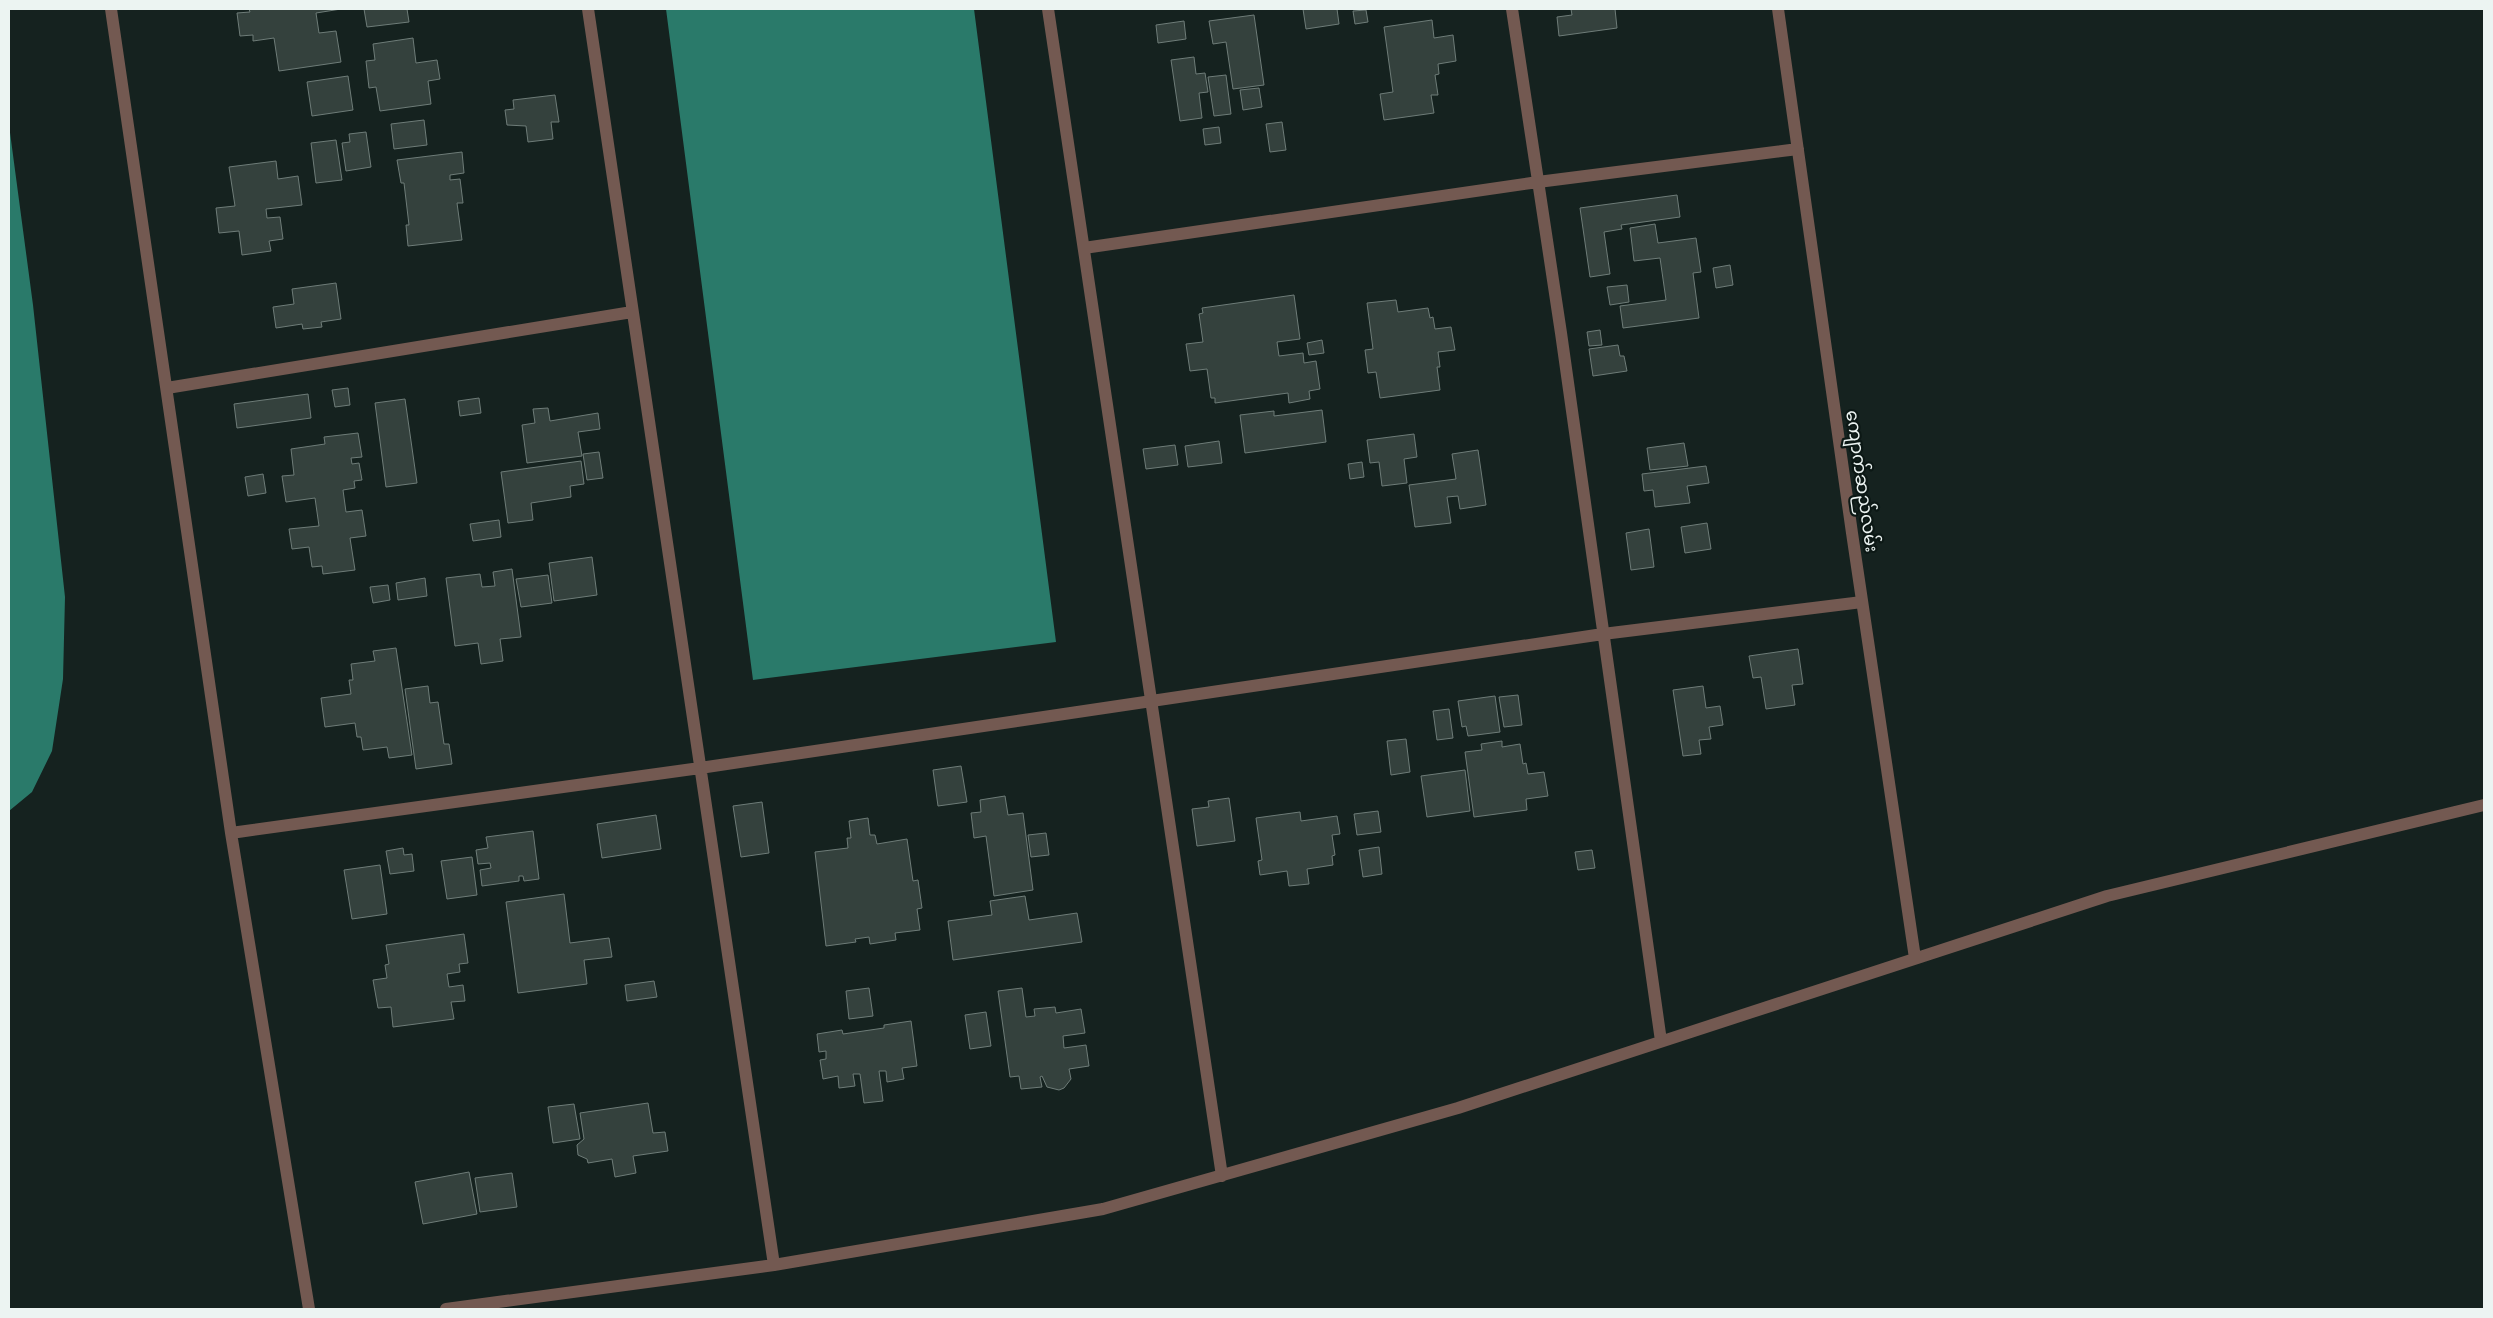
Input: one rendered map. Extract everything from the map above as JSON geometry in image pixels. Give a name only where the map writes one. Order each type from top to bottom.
[{"type":"street","points":[[112,9],[231,833],[309,1309]]},
{"type":"street","points":[[588,9],[774,1265]]},
{"type":"street","points":[[1048,9],[1222,1176]]},
{"type":"street","points":[[1512,9],[1604,634],[1661,1041]]},
{"type":"street","name":"ကျောက်ဆည်လမ်း","points":[[1778,9],[1862,602],[1915,958]]},
{"type":"street","points":[[1084,248],[1538,182],[1798,149]]},
{"type":"street","points":[[167,388],[632,312]]},
{"type":"street","points":[[231,833],[700,768],[1604,634],[1862,602]]},
{"type":"street","points":[[446,1309],[774,1265],[1103,1209],[1458,1108],[2107,896],[2484,805]]},
{"type":"shaded area","points":[[666,9],[974,9],[1056,642],[753,680]]},
{"type":"shaded area","points":[[9,125],[33,305],[65,597],[63,679],[52,751],[32,792],[9,811]]},
{"type":"building","points":[[249,9],[341,9],[316,13],[319,33],[336,31],[341,62],[279,71],[274,38],[253,41],[253,35],[240,36],[237,13],[250,12]]},
{"type":"building","points":[[364,9],[407,9],[409,22],[367,27]]},
{"type":"building","points":[[1303,9],[1337,9],[1339,24],[1306,29]]},
{"type":"building","points":[[1571,9],[1615,9],[1617,28],[1559,36],[1557,17],[1572,15]]},
{"type":"building","points":[[1366,10],[1368,22],[1355,24],[1353,11]]},
{"type":"building","points":[[1254,15],[1264,85],[1233,89],[1226,42],[1213,44],[1209,21]]},
{"type":"building","points":[[1432,20],[1434,38],[1453,35],[1456,61],[1438,64],[1439,74],[1435,75],[1438,95],[1431,95],[1434,113],[1384,120],[1380,94],[1393,92],[1384,27]]},
{"type":"building","points":[[1184,21],[1186,39],[1158,43],[1156,25]]},
{"type":"building","points":[[413,38],[416,63],[437,60],[440,79],[428,81],[431,104],[380,111],[376,87],[369,88],[366,61],[375,60],[373,44]]},
{"type":"building","points":[[1194,57],[1196,74],[1205,73],[1208,92],[1199,93],[1202,118],[1180,121],[1171,60]]},
{"type":"building","points":[[1226,75],[1231,114],[1214,116],[1208,77]]},
{"type":"building","points":[[348,76],[353,110],[312,116],[307,82]]},
{"type":"building","points":[[1259,88],[1262,107],[1243,110],[1240,90]]},
{"type":"building","points":[[555,95],[559,122],[551,122],[553,139],[528,142],[526,126],[507,125],[505,110],[514,109],[513,100]]},
{"type":"building","points":[[424,120],[427,145],[394,149],[391,124]]},
{"type":"building","points":[[1282,122],[1286,150],[1270,152],[1266,124]]},
{"type":"building","points":[[1219,127],[1221,143],[1205,145],[1203,129]]},
{"type":"building","points":[[366,132],[371,167],[346,171],[342,143],[350,142],[349,134]]},
{"type":"building","points":[[336,140],[342,180],[316,183],[311,143]]},
{"type":"building","points":[[462,152],[464,173],[450,175],[450,180],[460,179],[463,203],[457,203],[462,240],[408,246],[406,225],[409,225],[404,183],[401,183],[397,160]]},
{"type":"building","points":[[276,161],[278,179],[298,176],[302,205],[266,209],[267,218],[280,217],[283,239],[269,241],[271,251],[242,255],[239,231],[219,233],[216,208],[235,206],[229,167]]},
{"type":"building","points":[[1677,195],[1680,217],[1621,225],[1622,229],[1604,232],[1610,274],[1590,277],[1580,208]]},
{"type":"building","points":[[1655,224],[1658,243],[1696,238],[1701,272],[1693,273],[1699,318],[1623,328],[1620,306],[1666,300],[1660,258],[1634,261],[1630,228]]},
{"type":"building","points":[[1730,265],[1733,285],[1716,288],[1713,268]]},
{"type":"building","points":[[336,283],[341,319],[321,322],[322,327],[303,329],[302,324],[276,328],[273,307],[294,304],[292,289]]},
{"type":"building","points":[[1627,285],[1629,302],[1610,305],[1607,287]]},
{"type":"building","points":[[1294,295],[1300,339],[1277,342],[1279,356],[1303,353],[1304,363],[1316,361],[1320,389],[1309,391],[1310,399],[1289,403],[1288,393],[1215,403],[1215,398],[1211,398],[1207,369],[1190,371],[1186,344],[1203,342],[1199,314],[1203,313],[1202,308]]},
{"type":"building","points":[[1396,300],[1398,312],[1428,308],[1430,318],[1433,317],[1435,329],[1451,327],[1455,350],[1438,352],[1440,367],[1437,367],[1440,390],[1380,398],[1376,372],[1368,373],[1365,350],[1373,349],[1367,303]]},
{"type":"building","points":[[1600,330],[1602,345],[1589,346],[1587,332]]},
{"type":"building","points":[[1322,340],[1324,353],[1309,355],[1307,343]]},
{"type":"building","points":[[1618,345],[1620,356],[1624,356],[1627,371],[1593,376],[1589,349]]},
{"type":"building","points":[[348,388],[350,405],[335,407],[332,390]]},
{"type":"building","points":[[308,394],[311,418],[237,428],[234,404]]},
{"type":"building","points":[[479,398],[481,413],[460,416],[458,401]]},
{"type":"building","points":[[405,399],[417,483],[386,487],[375,403]]},
{"type":"building","points":[[548,408],[550,421],[598,413],[600,429],[578,432],[582,456],[527,463],[522,425],[535,423],[533,409]]},
{"type":"building","points":[[1322,410],[1326,442],[1245,453],[1240,415],[1274,411],[1274,416]]},
{"type":"building","points":[[358,433],[362,457],[351,458],[352,464],[359,463],[362,480],[354,481],[355,488],[343,490],[346,512],[362,510],[366,536],[350,538],[355,570],[323,574],[322,566],[312,567],[309,547],[292,549],[289,529],[319,526],[315,498],[286,502],[282,476],[294,475],[291,449],[325,444],[324,437]]},
{"type":"building","points":[[1414,434],[1417,457],[1404,459],[1407,483],[1382,486],[1379,462],[1370,463],[1367,440]]},
{"type":"building","points":[[1219,441],[1222,463],[1188,467],[1185,446]]},
{"type":"building","points":[[1684,443],[1688,466],[1650,470],[1647,448]]},
{"type":"building","points":[[1175,445],[1178,465],[1146,469],[1143,449]]},
{"type":"building","points":[[1478,450],[1486,505],[1460,509],[1458,496],[1447,497],[1451,523],[1415,527],[1409,485],[1456,479],[1452,454]]},
{"type":"building","points":[[599,452],[603,478],[587,480],[583,454]]},
{"type":"building","points":[[581,461],[584,484],[570,486],[571,497],[531,503],[533,520],[508,523],[501,472]]},
{"type":"building","points":[[1362,462],[1364,477],[1350,479],[1348,464]]},
{"type":"building","points":[[1706,466],[1709,483],[1687,486],[1690,503],[1655,507],[1653,490],[1644,491],[1642,474]]},
{"type":"building","points":[[263,474],[266,493],[248,496],[245,477]]},
{"type":"building","points":[[499,520],[501,537],[473,541],[470,524]]},
{"type":"building","points":[[1707,523],[1711,549],[1685,553],[1681,527]]},
{"type":"building","points":[[1649,529],[1654,567],[1631,570],[1626,533]]},
{"type":"building","points":[[592,557],[597,595],[554,601],[549,563]]},
{"type":"building","points":[[512,569],[521,637],[500,639],[503,661],[481,664],[478,643],[455,646],[446,578],[480,574],[482,587],[495,586],[493,572]]},
{"type":"building","points":[[548,575],[552,603],[521,607],[516,579]]},
{"type":"building","points":[[425,578],[427,596],[398,600],[396,583]]},
{"type":"building","points":[[388,585],[390,600],[373,603],[370,587]]},
{"type":"building","points":[[396,648],[412,755],[389,758],[387,747],[363,750],[361,737],[357,737],[355,723],[325,727],[321,698],[351,694],[349,680],[353,680],[351,664],[375,661],[373,651]]},
{"type":"building","points":[[1798,649],[1803,684],[1792,685],[1795,705],[1766,709],[1761,677],[1753,678],[1749,656]]},
{"type":"building","points":[[428,686],[430,703],[438,702],[444,744],[449,744],[452,764],[416,769],[405,689]]},
{"type":"building","points":[[1703,686],[1706,708],[1720,706],[1723,725],[1709,727],[1711,739],[1699,740],[1701,754],[1683,756],[1673,690]]},
{"type":"building","points":[[1518,695],[1522,725],[1504,727],[1499,697]]},
{"type":"building","points":[[1495,696],[1500,732],[1468,736],[1466,726],[1462,727],[1458,701]]},
{"type":"building","points":[[1449,709],[1453,738],[1437,740],[1433,711]]},
{"type":"building","points":[[1406,739],[1410,772],[1391,775],[1387,741]]},
{"type":"building","points":[[1502,741],[1502,747],[1520,744],[1523,764],[1526,763],[1528,774],[1544,772],[1548,796],[1526,799],[1527,810],[1474,817],[1465,752],[1482,750],[1481,744]]},
{"type":"building","points":[[961,766],[967,802],[938,806],[933,770]]},
{"type":"building","points":[[1465,770],[1470,811],[1427,817],[1421,776]]},
{"type":"building","points":[[1005,796],[1008,815],[1023,813],[1033,890],[994,896],[986,836],[974,838],[971,813],[981,812],[980,800]]},
{"type":"building","points":[[1229,798],[1235,841],[1197,846],[1192,809],[1209,807],[1208,801]]},
{"type":"building","points":[[762,802],[769,853],[741,857],[733,806]]},
{"type":"building","points":[[1378,811],[1381,832],[1357,835],[1354,814]]},
{"type":"building","points":[[1300,812],[1301,821],[1337,816],[1340,834],[1332,835],[1335,855],[1332,856],[1333,865],[1307,869],[1309,884],[1289,886],[1287,871],[1260,875],[1258,861],[1262,860],[1256,818]]},
{"type":"building","points":[[656,815],[661,849],[602,858],[597,824]]},
{"type":"building","points":[[868,818],[870,835],[875,835],[877,844],[907,839],[913,881],[918,880],[922,908],[917,909],[920,930],[895,933],[896,940],[870,944],[869,937],[855,939],[856,942],[826,946],[815,852],[848,848],[847,838],[851,838],[849,821]]},
{"type":"building","points":[[533,831],[539,879],[524,881],[523,876],[519,876],[519,881],[482,886],[480,870],[491,868],[490,863],[478,864],[476,850],[488,848],[486,837]]},
{"type":"building","points":[[1046,833],[1049,855],[1031,857],[1028,835]]},
{"type":"building","points":[[1379,847],[1382,874],[1363,877],[1359,850]]},
{"type":"building","points":[[403,848],[404,855],[412,854],[414,871],[390,874],[386,851]]},
{"type":"building","points":[[1592,850],[1595,868],[1578,870],[1575,852]]},
{"type":"building","points":[[472,857],[477,895],[447,899],[441,861]]},
{"type":"building","points":[[380,865],[387,914],[352,919],[344,870]]},
{"type":"building","points":[[564,894],[570,943],[609,938],[612,957],[584,960],[587,984],[518,993],[506,902]]},
{"type":"building","points":[[1025,896],[1029,920],[1077,913],[1082,942],[953,960],[948,921],[992,915],[990,901]]},
{"type":"building","points":[[464,934],[468,963],[459,964],[460,972],[447,974],[449,987],[463,985],[465,1001],[451,1002],[454,1019],[393,1027],[391,1007],[378,1008],[373,980],[387,978],[385,965],[389,964],[386,945]]},
{"type":"building","points":[[654,981],[657,997],[627,1001],[625,985]]},
{"type":"building","points":[[869,988],[873,1016],[849,1019],[846,991]]},
{"type":"building","points":[[1022,988],[1026,1017],[1035,1016],[1034,1009],[1055,1007],[1056,1013],[1081,1009],[1085,1033],[1063,1036],[1064,1048],[1086,1045],[1089,1066],[1069,1069],[1071,1079],[1064,1088],[1059,1090],[1047,1087],[1042,1076],[1040,1077],[1042,1087],[1021,1089],[1019,1076],[1010,1077],[998,991]]},
{"type":"building","points":[[986,1012],[991,1046],[970,1049],[965,1015]]},
{"type":"building","points":[[911,1021],[917,1066],[902,1068],[904,1079],[887,1082],[886,1071],[879,1071],[883,1101],[864,1103],[860,1074],[853,1074],[855,1086],[839,1088],[838,1076],[823,1079],[820,1060],[826,1059],[826,1051],[819,1052],[817,1034],[842,1030],[843,1034],[884,1028],[884,1025]]},
{"type":"building","points":[[648,1103],[653,1133],[665,1132],[668,1151],[633,1156],[636,1173],[615,1177],[612,1159],[588,1163],[587,1159],[578,1155],[577,1145],[584,1139],[580,1113]]},
{"type":"building","points":[[574,1104],[580,1139],[553,1143],[548,1107]]},
{"type":"building","points":[[469,1172],[477,1214],[423,1224],[415,1182]]},
{"type":"building","points":[[512,1173],[517,1207],[480,1212],[475,1178]]}]
